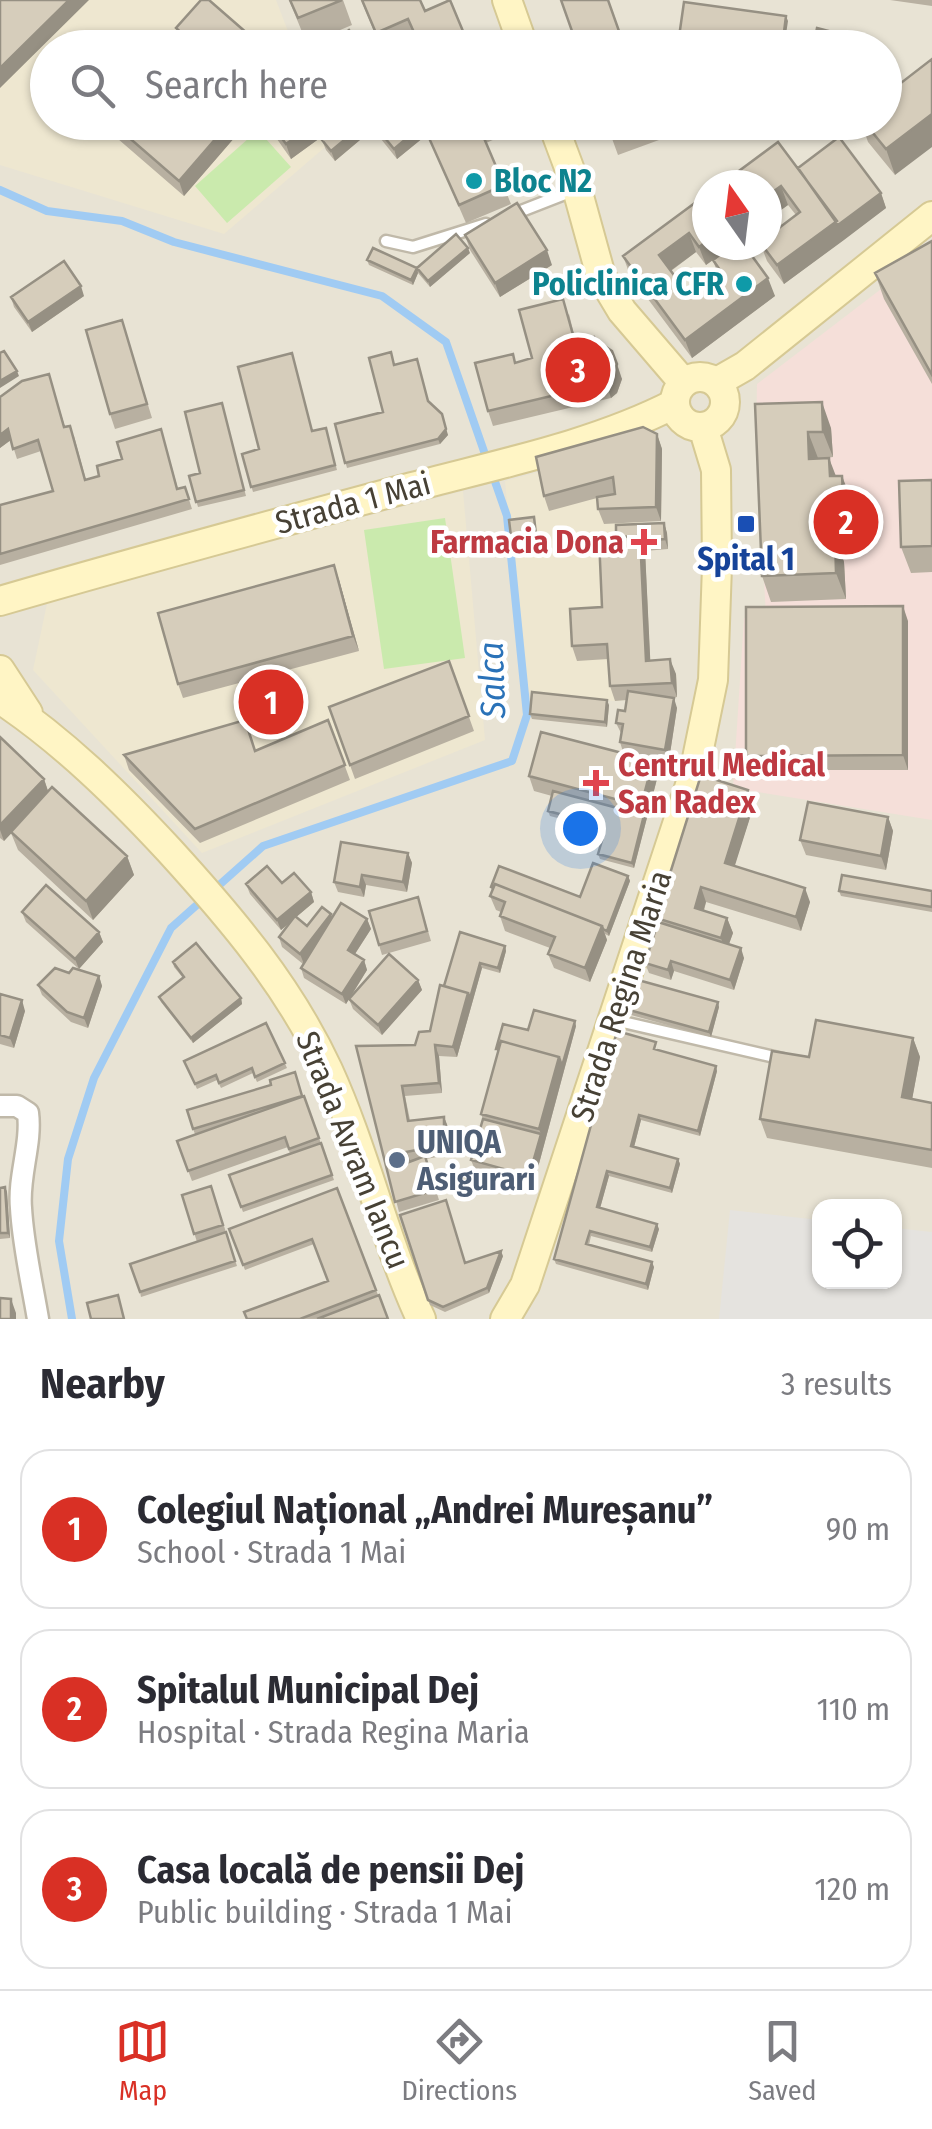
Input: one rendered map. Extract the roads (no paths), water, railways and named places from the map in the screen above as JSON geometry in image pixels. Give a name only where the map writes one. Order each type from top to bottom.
[{"type":"main road","points":[[507,0],[518,30]]},
{"type":"main road","points":[[559,140],[601,276],[678,393],[679,417],[689,425],[703,427],[718,421],[724,409],[724,394],[717,382],[706,376],[692,377],[678,393]]},
{"type":"main road","points":[[717,382],[744,366],[932,216]]},
{"type":"main road","name":"Strada 1 Mai","points":[[0,601],[648,418],[678,393]]},
{"type":"main road","name":"Strada Regina Maria","points":[[506,1319],[525,1286],[694,772],[713,680],[717,566],[716,470],[703,427]]},
{"type":"main road","name":"Strada 1 Mai","points":[[0,617],[29,592]]},
{"type":"main road","name":"Strada Avram Iancu","points":[[0,670],[35,722]]},
{"type":"main road","name":"Strada Avram Iancu","points":[[0,699],[35,722],[117,794],[234,920],[290,999],[324,1063],[421,1319]]},
{"type":"street","points":[[0,1106],[18,1106],[28,1113],[30,1127],[21,1180],[21,1208],[38,1319]]},
{"type":"lane","points":[[386,241],[413,247],[577,189]]},
{"type":"lane","points":[[613,1020],[786,1060]]},
{"type":"waterway","name":"Salca","points":[[0,190],[47,211],[122,221],[174,242],[382,296],[446,342],[487,460]]},
{"type":"waterway","name":"Salca","points":[[72,1319],[59,1241],[68,1159],[94,1078],[171,928],[263,846],[512,761],[527,715],[507,516],[492,473]]},
{"type":"place","name":"Bloc N2","points":[[474,181]]},
{"type":"place","name":"Policlinica CFR","points":[[744,284]]},
{"type":"place","name":"Casa locală de pensii Dej","points":[[578,370]]},
{"type":"place","name":"Spitalul Municipal Dej","points":[[846,522]]},
{"type":"place","name":"Spital 1","points":[[746,524]]},
{"type":"place","name":"Farmacia Dona","points":[[644,542]]},
{"type":"place","name":"Colegiul Național „Andrei Mureșanu”","points":[[271,702]]},
{"type":"place","name":"Centrul Medical San Radex","points":[[596,783]]},
{"type":"place","name":"UNIQA Asigurari","points":[[397,1160]]}]
